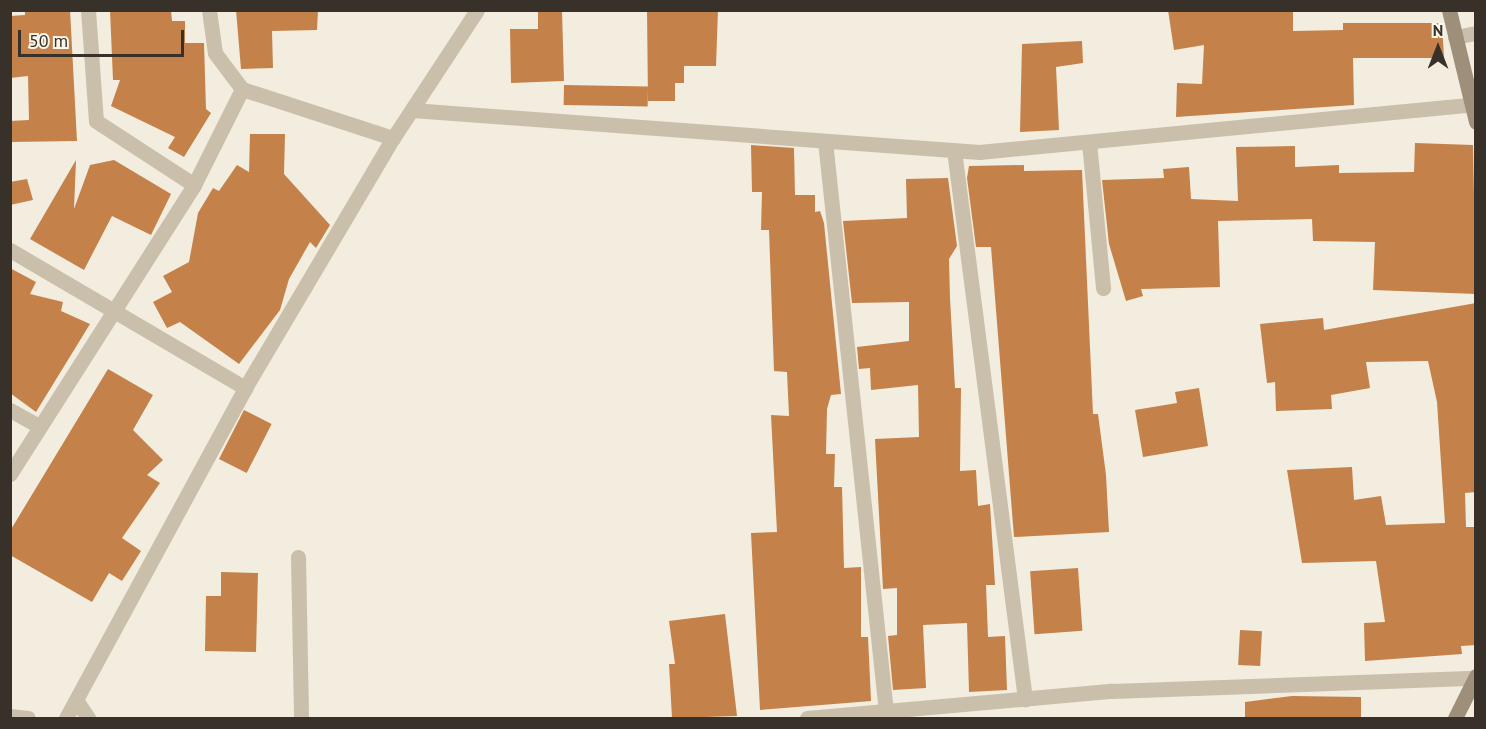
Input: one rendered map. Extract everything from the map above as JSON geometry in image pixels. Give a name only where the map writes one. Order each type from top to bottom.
[{"type":"main road","points":[[1449,10],[1476,122]]},
{"type":"main road","points":[[1455,718],[1475,677]]},
{"type":"street","points":[[87,10],[96,121],[195,185]]},
{"type":"street","points":[[209,10],[215,53],[242,88],[393,138]]},
{"type":"street","points":[[66,718],[245,388],[393,138],[477,10]]},
{"type":"street","points":[[1455,38],[1476,33]]},
{"type":"street","points":[[10,474],[111,312],[195,185],[242,88]]},
{"type":"street","points":[[412,110],[954,150],[1089,142],[1471,105]]},
{"type":"street","points":[[825,141],[886,712]]},
{"type":"street","points":[[1089,142],[1103,288]]},
{"type":"street","points":[[954,150],[1026,699]]},
{"type":"street","points":[[10,250],[111,312],[245,388]]},
{"type":"street","points":[[10,410],[39,426]]},
{"type":"street","points":[[298,557],[301,718]]},
{"type":"street","points":[[807,718],[1112,690],[1475,677]]},
{"type":"street","points":[[76,700],[88,718]]},
{"type":"street","points":[[10,716],[28,718]]},
{"type":"building","points":[[25,10],[70,10],[77,141],[10,142],[10,121],[29,120],[28,76],[10,78],[10,16],[25,15]]},
{"type":"building","points":[[110,10],[171,10],[172,21],[185,21],[185,43],[204,43],[206,109],[211,113],[184,157],[168,148],[175,137],[111,106],[120,80],[113,80]]},
{"type":"building","points":[[236,10],[318,10],[317,30],[272,31],[273,68],[241,69]]},
{"type":"building","points":[[538,10],[562,10],[564,81],[511,83],[510,29],[538,29]]},
{"type":"building","points":[[647,10],[718,10],[716,66],[684,66],[684,83],[675,83],[675,101],[648,101]]},
{"type":"building","points":[[1168,10],[1293,10],[1293,31],[1343,30],[1343,23],[1442,23],[1444,58],[1353,58],[1354,105],[1176,117],[1177,83],[1202,84],[1204,45],[1174,50]]},
{"type":"building","points":[[1082,41],[1083,63],[1056,67],[1059,130],[1020,132],[1022,44]]},
{"type":"building","points":[[564,85],[648,86],[648,106],[564,105]]},
{"type":"building","points":[[250,134],[285,134],[284,174],[330,225],[316,248],[310,242],[289,279],[280,310],[239,364],[180,322],[167,328],[153,302],[172,292],[163,276],[189,262],[198,213],[213,188],[219,191],[237,165],[249,172]]},
{"type":"building","points":[[1415,143],[1473,145],[1476,294],[1373,290],[1375,242],[1313,241],[1312,219],[1218,221],[1220,287],[1141,289],[1143,296],[1126,301],[1109,244],[1102,180],[1164,178],[1163,169],[1189,167],[1191,199],[1238,201],[1236,147],[1295,146],[1295,167],[1339,165],[1339,173],[1414,172]]},
{"type":"building","points":[[751,145],[794,148],[795,195],[815,195],[815,212],[820,211],[824,223],[841,394],[831,395],[827,409],[826,454],[835,454],[834,487],[842,487],[844,568],[861,567],[861,637],[868,637],[871,701],[760,710],[751,533],[777,532],[771,415],[789,416],[787,372],[774,371],[769,230],[761,230],[762,192],[752,192]]},
{"type":"building","points":[[76,160],[74,209],[90,165],[114,160],[171,194],[151,235],[112,216],[84,270],[30,239]]},
{"type":"building","points":[[1024,165],[1024,171],[1082,170],[1093,414],[1098,414],[1106,475],[1109,532],[1014,537],[991,247],[976,247],[967,178],[969,166]]},
{"type":"building","points":[[948,178],[957,246],[949,259],[955,388],[961,388],[960,471],[976,470],[978,506],[990,504],[995,585],[986,585],[988,637],[1005,636],[1007,690],[969,692],[967,623],[923,625],[926,688],[893,690],[888,636],[897,635],[897,588],[883,589],[875,439],[919,437],[918,385],[871,390],[870,368],[859,369],[857,347],[909,341],[909,302],[852,303],[843,221],[907,218],[906,179]]},
{"type":"building","points":[[27,179],[33,200],[10,205],[10,182]]},
{"type":"building","points":[[10,268],[36,282],[30,294],[63,302],[61,311],[90,324],[36,412],[10,393]]},
{"type":"building","points":[[1476,303],[1476,492],[1465,493],[1466,527],[1476,527],[1476,645],[1461,646],[1462,654],[1365,661],[1364,623],[1385,622],[1376,561],[1302,563],[1287,470],[1352,467],[1354,500],[1381,496],[1386,525],[1445,523],[1437,402],[1428,361],[1366,362],[1370,388],[1331,395],[1332,409],[1276,411],[1275,382],[1267,383],[1260,324],[1323,318],[1324,330]]},
{"type":"building","points":[[108,369],[153,395],[133,430],[163,460],[147,475],[160,483],[122,538],[141,551],[122,581],[109,573],[92,602],[10,555],[10,531]]},
{"type":"building","points":[[1199,388],[1208,446],[1143,457],[1135,410],[1177,403],[1175,392]]},
{"type":"building","points":[[244,410],[272,424],[247,473],[219,459]]},
{"type":"building","points":[[1078,568],[1082,631],[1035,634],[1030,571]]},
{"type":"building","points":[[221,572],[258,573],[256,652],[205,651],[206,596],[221,596]]},
{"type":"building","points":[[725,614],[737,716],[672,718],[669,664],[675,664],[669,621]]},
{"type":"building","points":[[1240,630],[1262,631],[1260,666],[1238,665]]},
{"type":"building","points":[[1292,696],[1361,697],[1361,718],[1245,718],[1245,702]]}]
